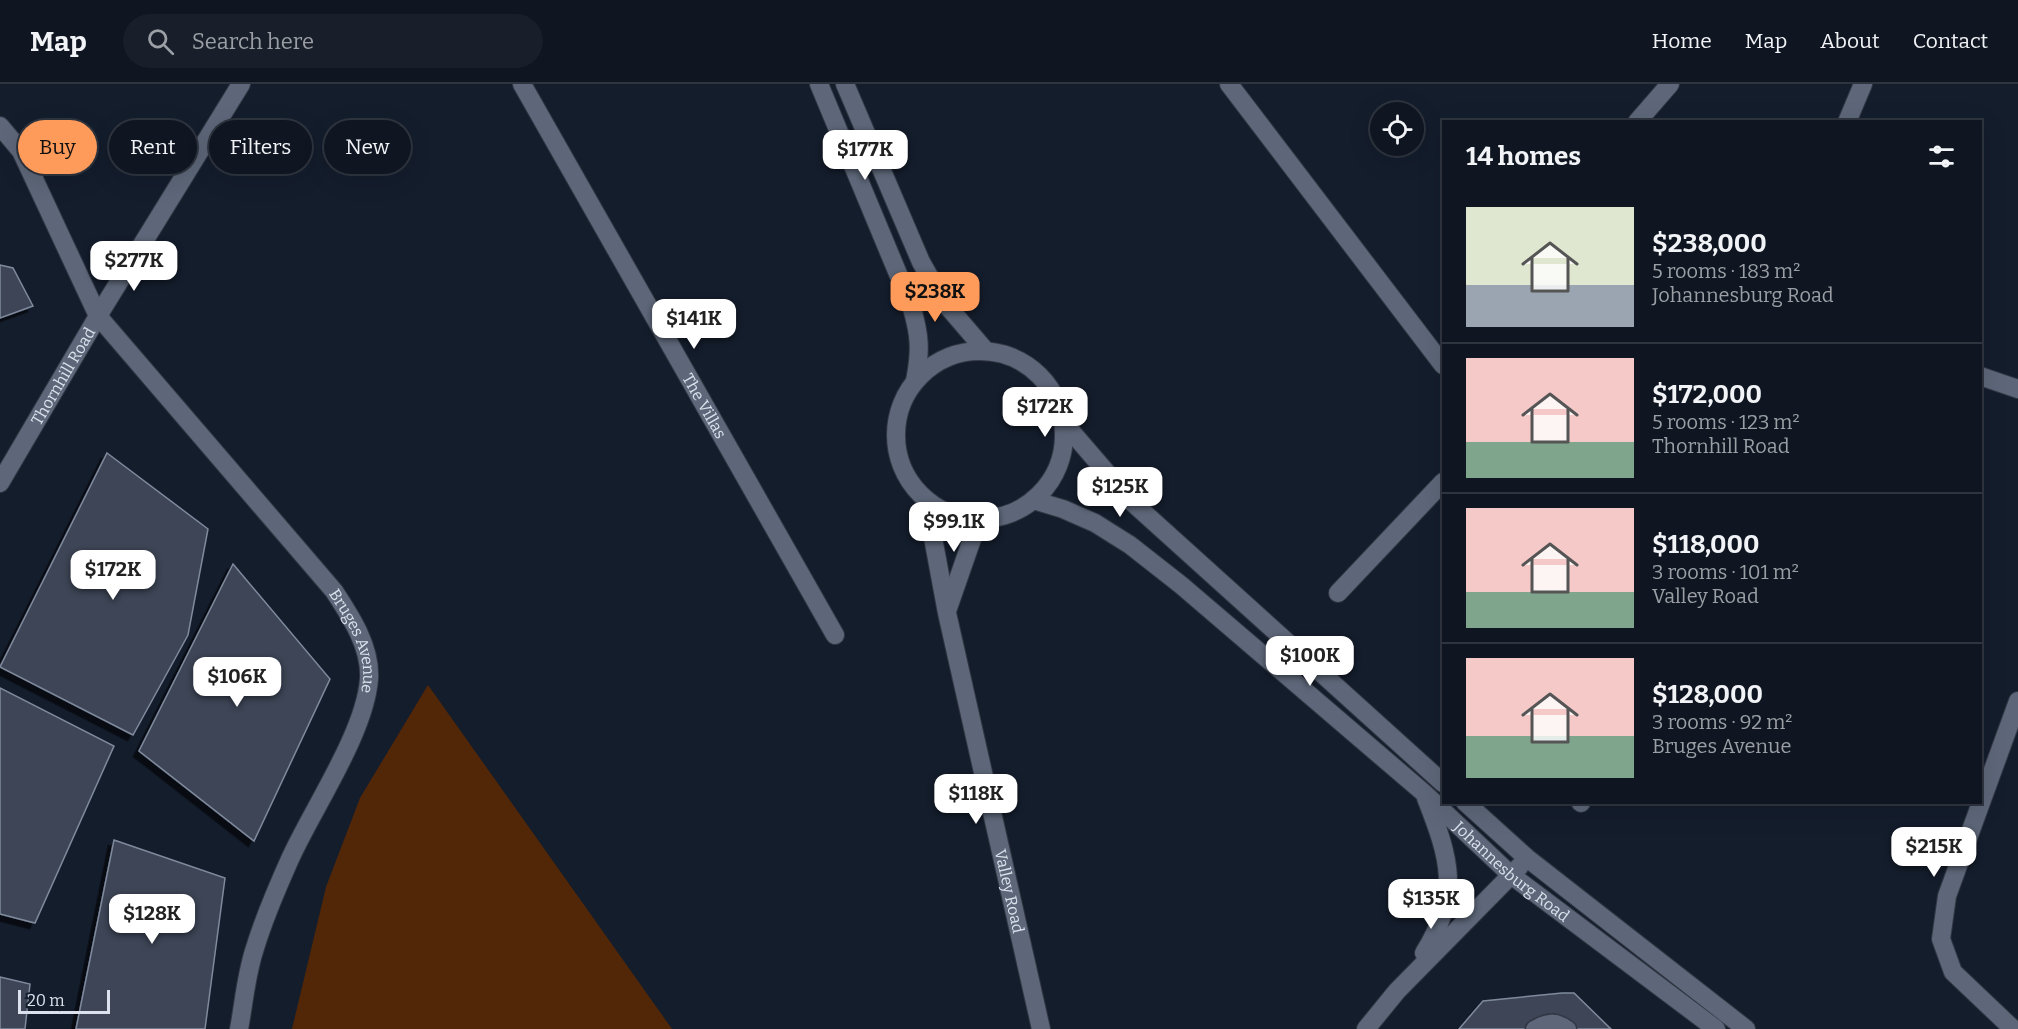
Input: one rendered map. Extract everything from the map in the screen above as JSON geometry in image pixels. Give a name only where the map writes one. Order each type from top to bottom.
[{"type":"street","name":"Thornhill Road","points":[[0,483],[98,316],[241,84]]},
{"type":"street","name":"The Villas","points":[[522,84],[835,635]]},
{"type":"street","points":[[819,84],[918,329],[921,353],[915,381],[900,412],[896,429],[898,456],[909,480],[926,500],[951,514],[979,519],[1008,514],[1033,500],[1052,478],[1063,452],[1064,423],[1055,395],[1038,372],[1013,357],[985,350],[959,353],[935,363],[915,381]]},
{"type":"street","points":[[845,84],[921,262],[944,301],[985,350]]},
{"type":"street","points":[[1229,84],[1437,344],[1442,362]]},
{"type":"street","points":[[1639,120],[1670,84]]},
{"type":"street","points":[[1849,120],[1863,84]]},
{"type":"street","name":"Bruges Avenue","points":[[0,126],[21,151],[98,316],[334,591],[354,622],[366,652],[369,677],[366,698],[354,732],[290,858],[254,950],[239,1029]]},
{"type":"street","points":[[1982,377],[2018,389]]},
{"type":"street","points":[[1064,423],[1092,459],[1132,502],[1442,782]]},
{"type":"street","points":[[1338,593],[1442,483]]},
{"type":"street","name":"Valley Road","points":[[926,500],[947,613],[1041,1029]]},
{"type":"street","name":"Johannesburg Road","points":[[1033,500],[1063,509],[1095,524],[1130,545],[1181,585],[1424,794],[1511,875],[1716,1029]]},
{"type":"street","points":[[947,613],[979,519]]},
{"type":"street","points":[[1982,799],[2018,700]]},
{"type":"street","points":[[1397,991],[1437,931],[1448,904],[1450,873],[1443,840],[1424,794]]},
{"type":"street","name":"Johannesburg Road","points":[[1467,804],[1527,858],[1746,1029]]},
{"type":"street","points":[[1980,804],[1947,896],[1941,939],[1953,972],[2013,1029]]},
{"type":"street","points":[[1366,1029],[1397,991],[1527,858]]},
{"type":"lane","points":[[1534,1029],[1544,1022],[1557,1021],[1568,1029]]},
{"type":"shaded area","points":[[428,685],[672,1029],[292,1029],[326,887],[360,798]]},
{"type":"building","points":[[0,265],[13,268],[33,306],[0,318]]},
{"type":"building","points":[[107,453],[208,529],[188,635],[133,735],[0,667]]},
{"type":"building","points":[[233,564],[330,679],[254,841],[139,751]]},
{"type":"building","points":[[0,688],[114,746],[35,923],[0,914]]},
{"type":"building","points":[[114,840],[225,878],[205,1029],[76,1029]]},
{"type":"building","points":[[0,977],[30,984],[25,1029],[0,1029]]},
{"type":"building","points":[[1574,993],[1611,1029],[1459,1029],[1483,1001]]}]
